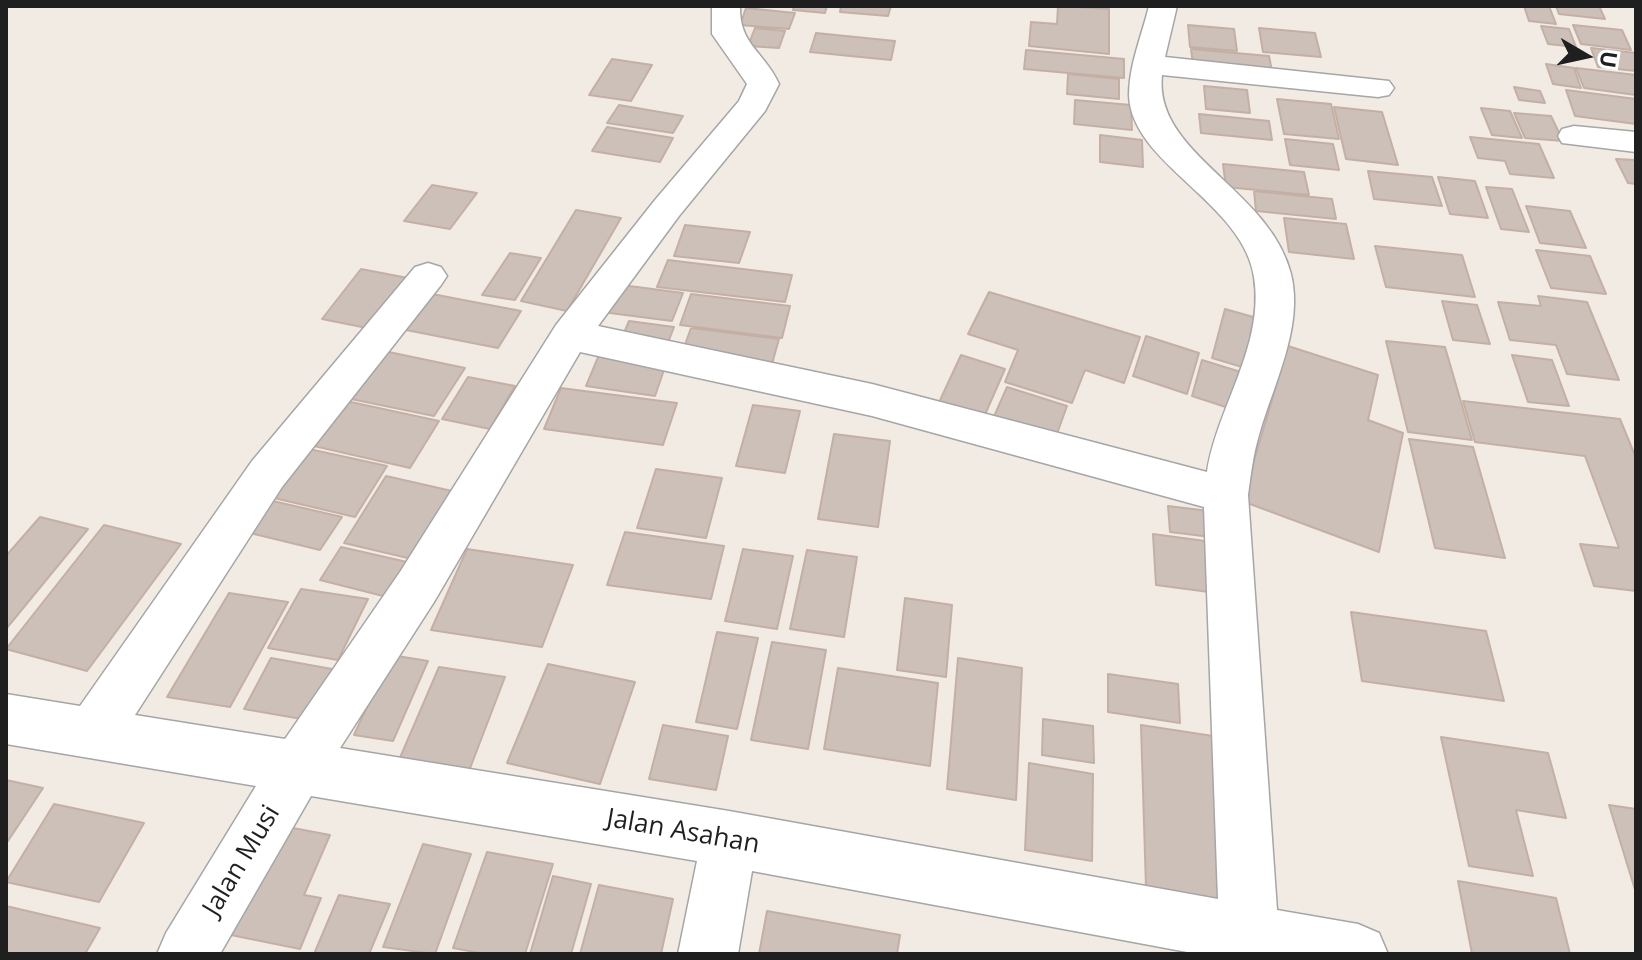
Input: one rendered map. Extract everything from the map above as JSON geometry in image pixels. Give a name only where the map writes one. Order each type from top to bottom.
[{"type":"street","name":"Jalan Musi","points":[[187,954],[297,768],[417,587],[570,335],[667,208],[737,127],[761,76],[729,43],[723,22],[726,6]]},
{"type":"street","points":[[1163,6],[1149,65],[1146,106],[1169,144],[1220,190],[1261,240],[1273,276],[1273,318],[1231,455],[1206,490],[1249,933]]},
{"type":"street","points":[[1149,65],[1378,88]]},
{"type":"street","points":[[1574,136],[1636,142]]},
{"type":"street","points":[[92,734],[267,474],[428,276]]},
{"type":"street","points":[[570,335],[872,400],[1206,490]]},
{"type":"street","name":"Jalan Asahan","points":[[6,719],[729,839],[1358,954]]},
{"type":"street","points":[[708,954],[729,839]]},
{"type":"building","points":[[794,6],[827,6],[825,13],[793,10]]},
{"type":"building","points":[[841,6],[891,6],[888,16],[840,12]]},
{"type":"building","points":[[1058,6],[1109,9],[1109,54],[1029,46],[1031,22],[1057,24]]},
{"type":"building","points":[[1524,6],[1549,6],[1556,24],[1529,21]]},
{"type":"building","points":[[1556,6],[1599,6],[1605,19],[1559,14]]},
{"type":"building","points":[[746,8],[795,13],[789,29],[740,25]]},
{"type":"building","points":[[1188,25],[1234,29],[1237,51],[1190,47]]},
{"type":"building","points":[[1573,25],[1622,30],[1631,50],[1581,44]]},
{"type":"building","points":[[1541,26],[1569,29],[1576,47],[1548,44]]},
{"type":"building","points":[[755,28],[785,31],[779,48],[748,46]]},
{"type":"building","points":[[1259,28],[1315,33],[1321,57],[1263,52]]},
{"type":"building","points":[[816,33],[895,41],[891,60],[810,52]]},
{"type":"building","points":[[1591,48],[1636,53],[1636,71],[1598,67]]},
{"type":"building","points":[[1191,49],[1269,56],[1272,71],[1193,64]]},
{"type":"building","points":[[1026,50],[1124,59],[1124,78],[1024,69]]},
{"type":"building","points":[[612,59],[652,65],[631,101],[589,95]]},
{"type":"building","points":[[1546,64],[1574,68],[1581,88],[1553,84]]},
{"type":"building","points":[[1576,68],[1636,75],[1636,95],[1584,88]]},
{"type":"building","points":[[1068,74],[1119,79],[1119,99],[1067,94]]},
{"type":"building","points":[[1204,86],[1247,90],[1250,113],[1206,109]]},
{"type":"building","points":[[1514,87],[1540,91],[1545,103],[1519,100]]},
{"type":"building","points":[[1566,90],[1636,99],[1636,124],[1575,116]]},
{"type":"building","points":[[1277,99],[1331,104],[1339,139],[1284,134]]},
{"type":"building","points":[[1075,100],[1131,105],[1132,130],[1074,124]]},
{"type":"building","points":[[619,105],[683,116],[673,133],[607,123]]},
{"type":"building","points":[[1334,107],[1382,112],[1398,165],[1346,159]]},
{"type":"building","points":[[1481,108],[1510,111],[1522,138],[1492,135]]},
{"type":"building","points":[[1514,113],[1551,116],[1563,141],[1525,138]]},
{"type":"building","points":[[1199,114],[1269,121],[1272,140],[1201,133]]},
{"type":"building","points":[[607,127],[673,138],[660,162],[592,151]]},
{"type":"building","points":[[1100,135],[1142,140],[1143,167],[1100,162]]},
{"type":"building","points":[[1470,137],[1539,144],[1554,178],[1510,174],[1505,161],[1478,158]]},
{"type":"building","points":[[1285,139],[1333,144],[1339,170],[1290,165]]},
{"type":"building","points":[[1616,159],[1636,160],[1636,184],[1628,183]]},
{"type":"building","points":[[1223,164],[1304,172],[1309,195],[1226,187]]},
{"type":"building","points":[[1368,171],[1432,177],[1442,206],[1374,199]]},
{"type":"building","points":[[1438,177],[1475,181],[1488,218],[1450,214]]},
{"type":"building","points":[[432,185],[477,193],[450,229],[404,221]]},
{"type":"building","points":[[1486,187],[1512,189],[1529,232],[1501,229]]},
{"type":"building","points":[[1254,191],[1332,199],[1336,219],[1256,211]]},
{"type":"building","points":[[1526,206],[1570,211],[1586,248],[1540,243]]},
{"type":"building","points":[[576,210],[621,218],[567,311],[521,301]]},
{"type":"building","points":[[1284,218],[1346,224],[1354,259],[1289,252]]},
{"type":"building","points":[[685,225],[750,232],[739,263],[674,256]]},
{"type":"building","points":[[1375,246],[1462,255],[1475,297],[1386,287]]},
{"type":"building","points":[[1536,250],[1590,256],[1606,294],[1551,288]]},
{"type":"building","points":[[510,253],[541,258],[515,300],[482,295]]},
{"type":"building","points":[[668,260],[792,275],[785,302],[657,287]]},
{"type":"building","points":[[361,269],[413,279],[377,330],[322,319]]},
{"type":"building","points":[[614,284],[683,293],[672,321],[602,312]]},
{"type":"building","points":[[989,292],[1140,337],[1124,383],[1085,370],[1072,403],[1005,382],[1018,350],[968,334]]},
{"type":"building","points":[[432,294],[521,311],[498,348],[406,330]]},
{"type":"building","points":[[691,294],[790,306],[782,338],[680,325]]},
{"type":"building","points":[[1538,296],[1587,302],[1619,380],[1567,374],[1556,345],[1510,340],[1498,302],[1541,306]]},
{"type":"building","points":[[1442,301],[1477,305],[1490,344],[1453,340]]},
{"type":"building","points":[[1225,309],[1264,320],[1252,370],[1212,358]]},
{"type":"building","points":[[629,321],[674,327],[666,348],[620,342]]},
{"type":"building","points":[[691,328],[779,339],[772,364],[682,353]]},
{"type":"building","points":[[1146,336],[1199,353],[1187,394],[1133,376]]},
{"type":"building","points":[[1386,341],[1445,347],[1472,440],[1408,432]]},
{"type":"building","points":[[1288,346],[1378,375],[1368,420],[1403,433],[1379,552],[1242,501]]},
{"type":"building","points":[[384,351],[465,368],[434,416],[351,399]]},
{"type":"building","points":[[599,355],[666,364],[655,396],[586,386]]},
{"type":"building","points":[[961,355],[1005,369],[980,426],[935,411]]},
{"type":"building","points":[[1512,355],[1552,360],[1569,406],[1528,402]]},
{"type":"building","points":[[1202,360],[1244,373],[1235,410],[1192,396]]},
{"type":"building","points":[[468,377],[515,386],[490,429],[442,419]]},
{"type":"building","points":[[1007,387],[1067,406],[1054,442],[992,421]]},
{"type":"building","points":[[561,388],[677,403],[663,445],[544,429]]},
{"type":"building","points":[[346,401],[439,421],[410,468],[314,446]]},
{"type":"building","points":[[1463,401],[1620,419],[1636,458],[1636,591],[1594,586],[1580,544],[1619,548],[1585,456],[1475,442]]},
{"type":"building","points":[[753,405],[800,411],[785,473],[736,466]]},
{"type":"building","points":[[834,434],[890,441],[878,527],[818,519]]},
{"type":"building","points":[[1409,439],[1473,447],[1505,558],[1435,548]]},
{"type":"building","points":[[309,449],[387,466],[355,517],[274,498]]},
{"type":"building","points":[[656,469],[722,478],[706,538],[637,528]]},
{"type":"building","points":[[386,476],[452,491],[412,559],[344,543]]},
{"type":"building","points":[[273,501],[342,517],[320,550],[250,533]]},
{"type":"building","points":[[1168,506],[1209,511],[1211,537],[1170,532]]},
{"type":"building","points":[[40,517],[88,529],[6,629],[6,556]]},
{"type":"building","points":[[104,525],[181,544],[87,671],[6,649]]},
{"type":"building","points":[[625,532],[724,546],[711,599],[607,585]]},
{"type":"building","points":[[1153,534],[1205,541],[1209,592],[1156,585]]},
{"type":"building","points":[[341,547],[407,562],[387,597],[320,580]]},
{"type":"building","points":[[467,549],[573,565],[542,647],[431,630]]},
{"type":"building","points":[[743,549],[793,556],[777,629],[725,621]]},
{"type":"building","points":[[807,550],[857,557],[844,637],[790,629]]},
{"type":"building","points":[[301,589],[368,599],[338,660],[268,648]]},
{"type":"building","points":[[229,593],[288,602],[230,707],[167,697]]},
{"type":"building","points":[[905,598],[952,605],[946,677],[897,670]]},
{"type":"building","points":[[1351,612],[1486,631],[1504,701],[1362,681]]},
{"type":"building","points":[[717,632],[758,638],[737,729],[696,722]]},
{"type":"building","points":[[772,642],[826,650],[808,749],[751,740]]},
{"type":"building","points":[[391,655],[428,661],[393,741],[354,735]]},
{"type":"building","points":[[271,658],[343,671],[319,722],[244,709]]},
{"type":"building","points":[[958,658],[1022,668],[1016,800],[947,789]]},
{"type":"building","points":[[548,664],[635,682],[600,784],[507,763]]},
{"type":"building","points":[[439,667],[505,677],[469,771],[399,760]]},
{"type":"building","points":[[838,668],[938,683],[930,766],[824,749]]},
{"type":"building","points":[[1108,674],[1178,684],[1180,723],[1108,712]]},
{"type":"building","points":[[1043,719],[1093,726],[1094,763],[1042,755]]},
{"type":"building","points":[[663,725],[728,736],[716,790],[649,779]]},
{"type":"building","points":[[1141,725],[1213,736],[1226,902],[1146,888]]},
{"type":"building","points":[[1441,737],[1548,753],[1566,818],[1516,810],[1533,876],[1469,866]]},
{"type":"building","points":[[1029,763],[1093,774],[1092,861],[1025,850]]},
{"type":"building","points":[[6,780],[43,788],[6,844]]},
{"type":"building","points":[[54,804],[144,823],[99,902],[6,882]]},
{"type":"building","points":[[1609,805],[1636,809],[1636,893]]},
{"type":"building","points":[[277,825],[330,835],[304,895],[321,898],[300,949],[226,934]]},
{"type":"building","points":[[423,844],[471,854],[435,954],[383,947]]},
{"type":"building","points":[[487,852],[553,864],[525,954],[485,954],[453,948]]},
{"type":"building","points":[[553,876],[591,884],[571,954],[530,954]]},
{"type":"building","points":[[1458,881],[1556,898],[1570,954],[1472,954]]},
{"type":"building","points":[[599,885],[673,899],[661,954],[580,954]]},
{"type":"building","points":[[339,895],[390,904],[369,954],[314,954]]},
{"type":"building","points":[[6,906],[100,928],[85,954],[6,954]]},
{"type":"building","points":[[767,911],[900,935],[897,954],[759,954]]}]
